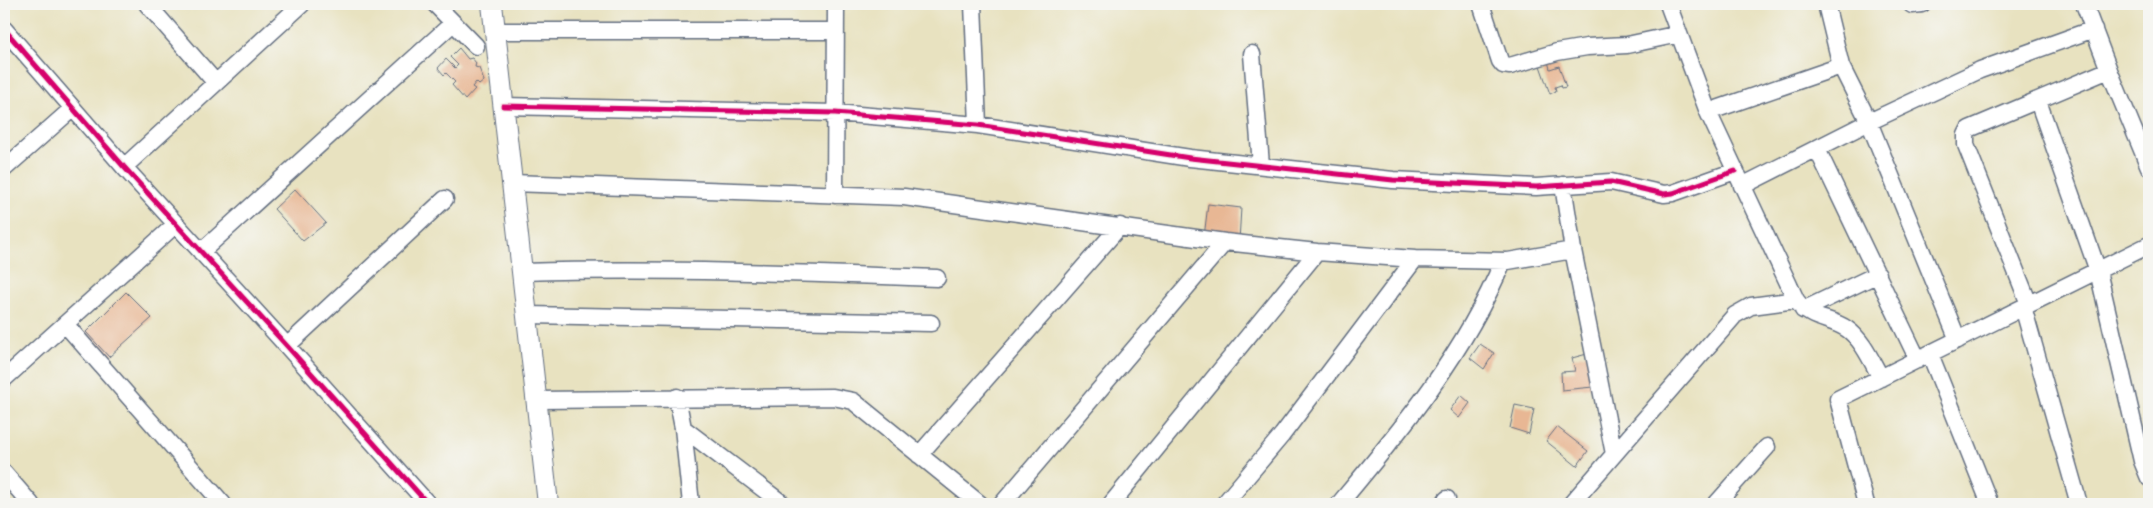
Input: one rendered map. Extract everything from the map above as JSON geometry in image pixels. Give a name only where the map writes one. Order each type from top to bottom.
[{"type":"street","points":[[147,4],[216,83]]},
{"type":"street","points":[[124,167],[302,4]]},
{"type":"street","points":[[435,4],[476,46]]},
{"type":"street","points":[[492,4],[538,400],[548,504]]},
{"type":"street","points":[[835,194],[836,4]]},
{"type":"street","points":[[973,4],[978,125]]},
{"type":"street","points":[[1480,4],[1503,65],[1510,66],[1557,52],[1587,47],[1627,45],[1679,34]]},
{"type":"street","points":[[1668,4],[1708,112],[1800,305],[1847,329],[1857,338],[1881,378]]},
{"type":"street","points":[[1826,4],[1840,66],[1870,122],[1958,340]]},
{"type":"street","points":[[2084,4],[2149,167]]},
{"type":"street","points":[[201,252],[453,23]]},
{"type":"street","points":[[4,29],[124,167],[428,504]]},
{"type":"street","points":[[1742,186],[1980,70],[2094,30]]},
{"type":"street","points":[[495,31],[836,31]]},
{"type":"street","points":[[1252,54],[1261,165]]},
{"type":"street","points":[[1708,112],[1840,66]]},
{"type":"street","points":[[2079,504],[2026,306],[1965,140],[1969,130],[2109,70]]},
{"type":"street","points":[[2038,100],[2098,270],[2142,462],[2149,478]]},
{"type":"street","points":[[503,106],[835,113],[978,125],[1190,158],[1393,180],[1536,187],[1611,182],[1664,194],[1673,193],[1735,171]]},
{"type":"street","points":[[4,170],[73,108]]},
{"type":"street","points":[[1817,149],[1878,274],[1924,357],[1990,504]]},
{"type":"street","points":[[512,183],[904,197],[1225,242],[1317,252],[1415,259],[1502,261],[1573,250]]},
{"type":"street","points":[[1563,185],[1573,250],[1614,454]]},
{"type":"street","points":[[287,346],[445,199]]},
{"type":"street","points":[[4,379],[176,224]]},
{"type":"street","points":[[920,455],[1120,226]]},
{"type":"street","points":[[1002,504],[1225,242]]},
{"type":"street","points":[[1866,504],[1838,399],[2098,270],[2148,251]]},
{"type":"street","points":[[1111,504],[1317,252]]},
{"type":"street","points":[[1224,504],[1282,435],[1415,259]]},
{"type":"street","points":[[1338,504],[1408,419],[1442,373],[1491,288],[1502,261]]},
{"type":"street","points":[[522,272],[616,269],[722,270],[937,278]]},
{"type":"street","points":[[1571,504],[1735,316],[1751,306],[1800,305],[1878,274]]},
{"type":"street","points":[[528,316],[931,323]]},
{"type":"street","points":[[65,324],[223,504]]},
{"type":"street","points":[[538,400],[833,397],[853,401],[920,455],[972,502]]},
{"type":"street","points":[[677,398],[683,428],[691,504]]},
{"type":"street","points":[[683,428],[783,504]]},
{"type":"street","points":[[1716,504],[1767,447]]},
{"type":"street","points":[[4,473],[31,504]]},
{"type":"building","points":[[459,48],[468,59],[472,58],[476,63],[475,67],[479,68],[484,81],[479,85],[476,82],[472,87],[475,89],[465,100],[452,85],[455,82],[446,73],[444,75],[438,68],[446,59],[455,68],[458,65],[450,57]]},
{"type":"building","points":[[1547,57],[1550,69],[1559,66],[1566,87],[1562,88],[1561,85],[1555,87],[1556,91],[1550,94],[1538,60]]},
{"type":"building","points":[[295,189],[326,223],[303,241],[274,209]]},
{"type":"building","points":[[1208,204],[1241,208],[1239,241],[1204,237]]},
{"type":"building","points":[[126,292],[152,318],[109,357],[86,332]]},
{"type":"building","points":[[1480,344],[1494,353],[1484,369],[1470,358]]},
{"type":"building","points":[[1587,354],[1593,387],[1562,390],[1561,372],[1575,371],[1572,358]]},
{"type":"building","points":[[1461,395],[1470,403],[1459,418],[1450,410]]},
{"type":"building","points":[[1515,405],[1534,409],[1529,434],[1510,428]]},
{"type":"building","points":[[1557,427],[1588,451],[1577,466],[1546,441]]},
{"type":"cycle path","points":[[4,29],[124,167],[428,504]]},
{"type":"cycle path","points":[[503,106],[835,113],[978,125],[1190,158],[1393,180],[1536,187],[1611,182],[1664,194],[1673,193],[1735,171]]}]
